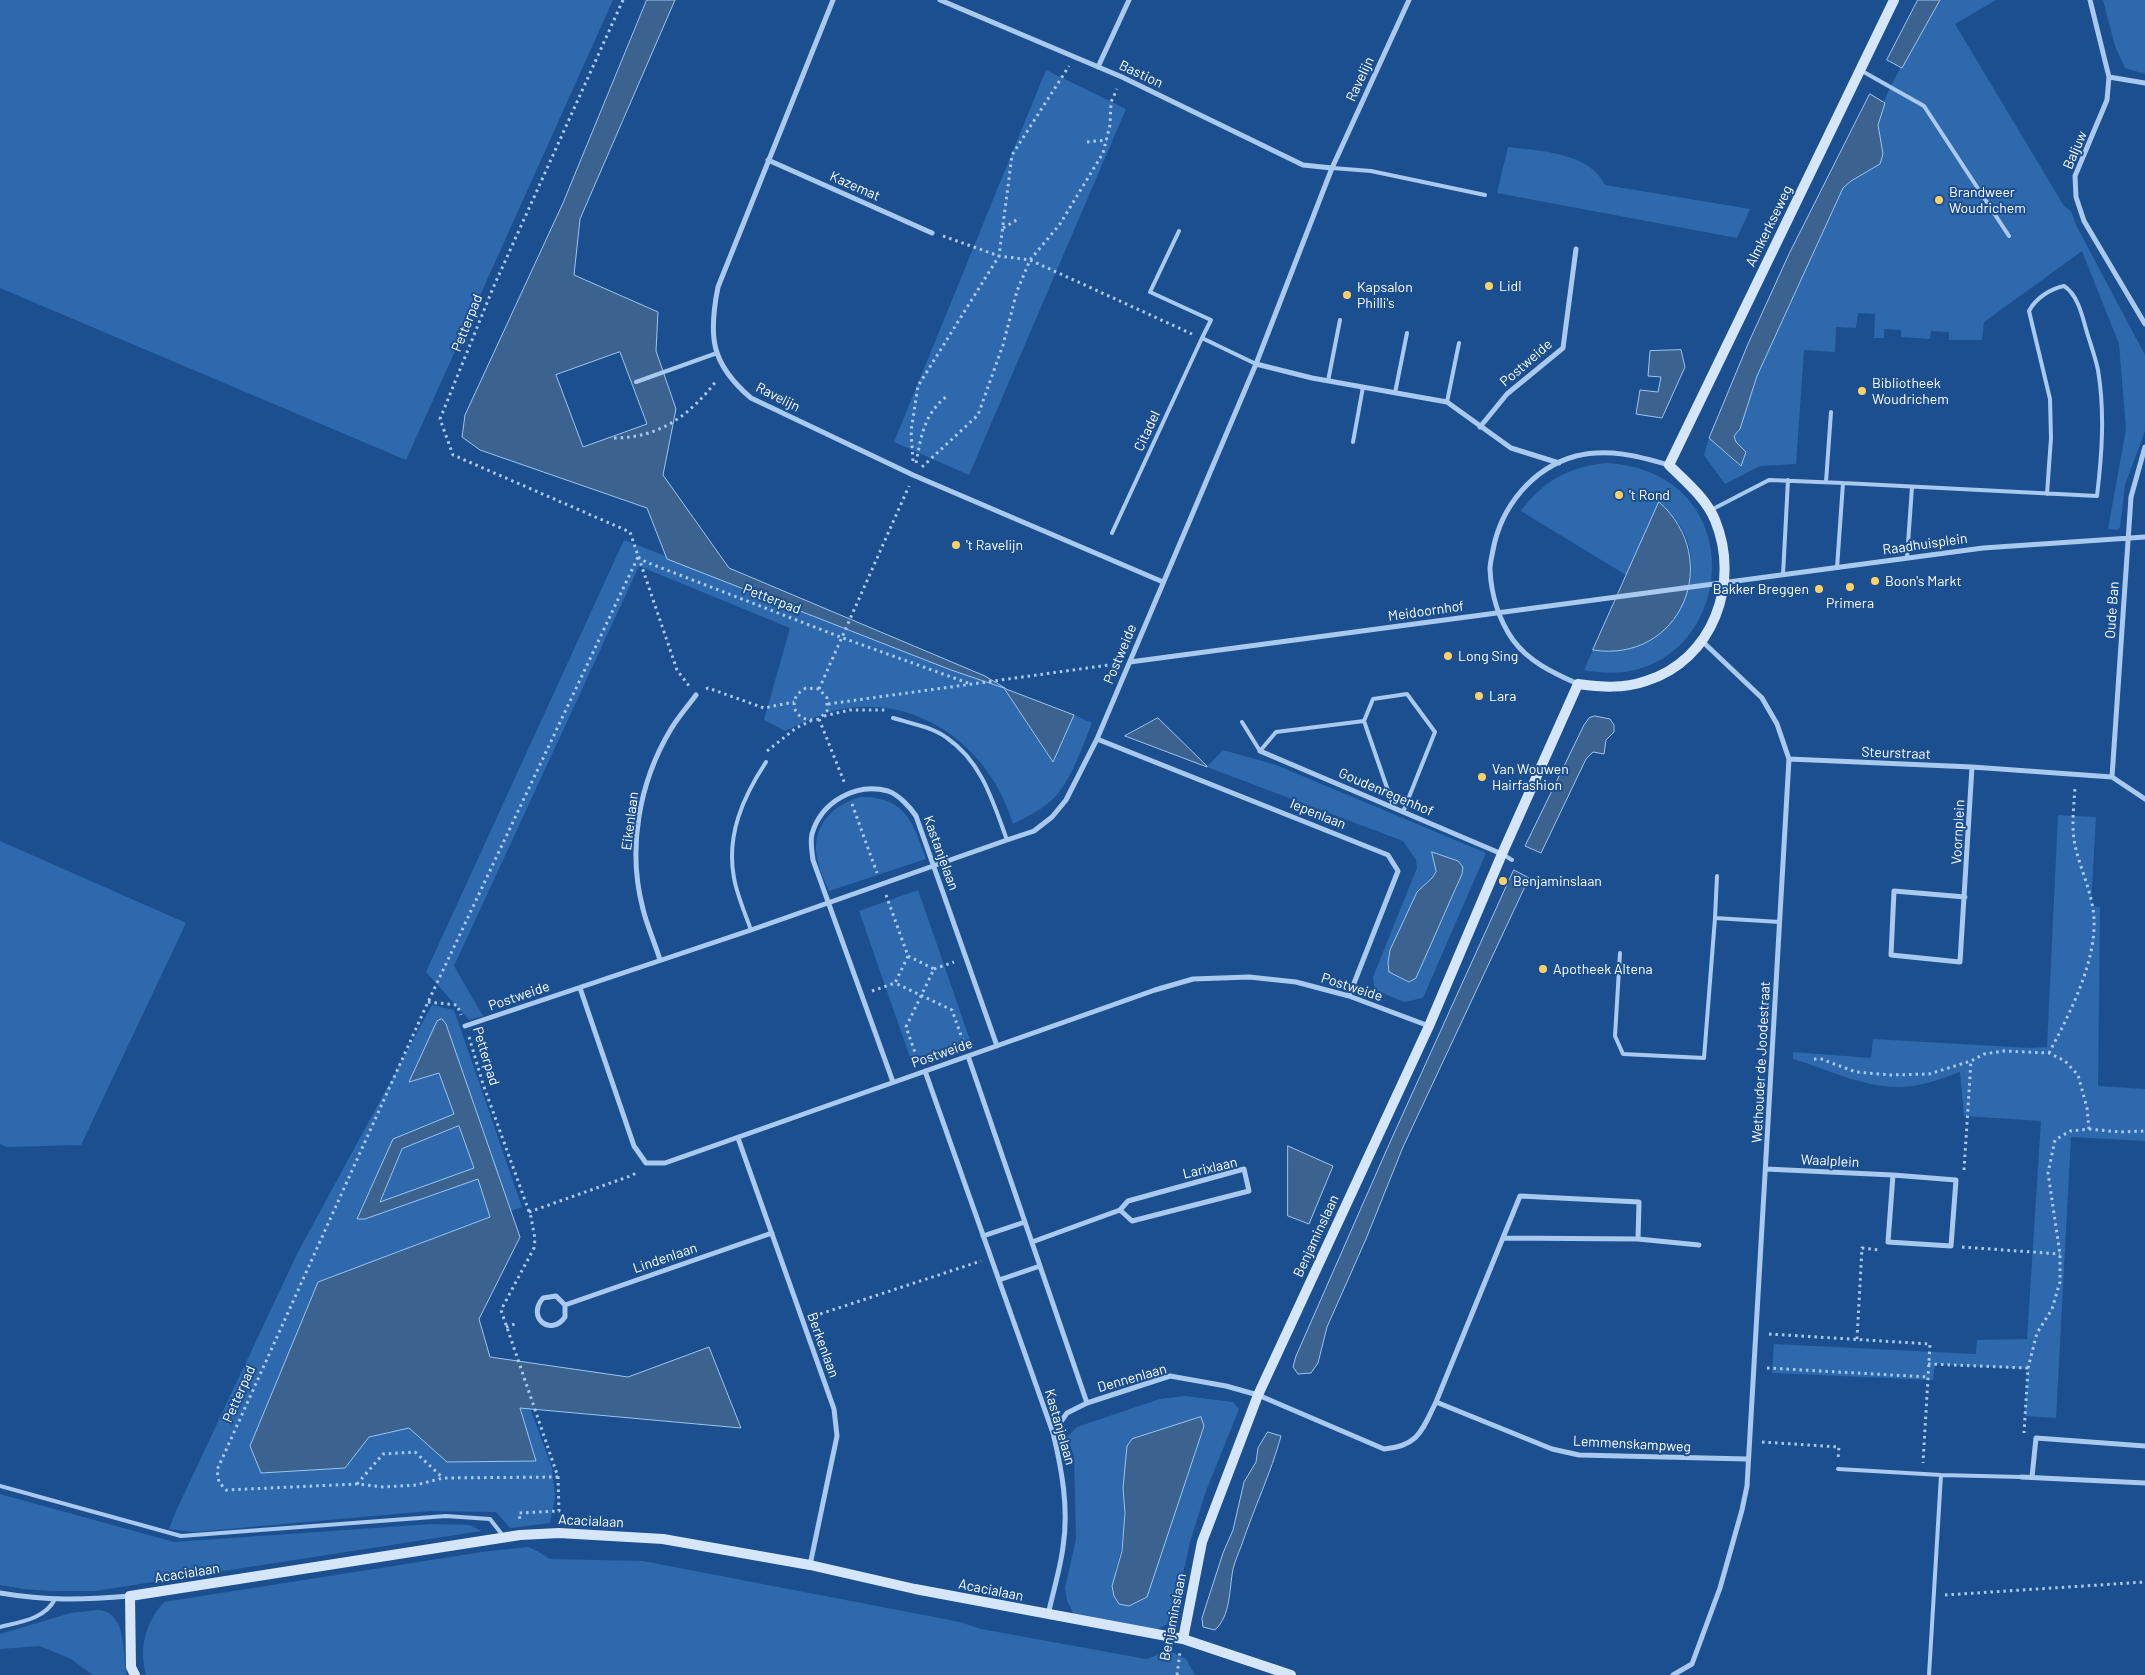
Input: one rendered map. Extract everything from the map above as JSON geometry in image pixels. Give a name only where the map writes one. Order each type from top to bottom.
[{"type":"street","name":"Ravelijn","points":[[833,0],[718,287],[712,316],[712,335],[717,353],[725,370],[737,386],[751,398],[914,475],[1163,582]]},
{"type":"street","name":"Bastion","points":[[940,0],[1122,77],[1303,165],[1332,168]]},
{"type":"street","points":[[1098,67],[1129,0]]},
{"type":"street","name":"Ravelijn","points":[[1332,168],[1410,0]]},
{"type":"street","name":"Almkerkseweg","points":[[1669,465],[1894,0]]},
{"type":"street","name":"Baljuw","points":[[2090,0],[2109,77],[2107,100],[2075,176],[2076,197],[2084,221],[2145,324]]},
{"type":"street","points":[[2109,77],[2145,83]]},
{"type":"street","name":"Kazemat","points":[[768,160],[932,233]]},
{"type":"street","name":"Postweide","points":[[465,1026],[751,930],[1034,831],[1052,817],[1066,800],[1097,739],[1256,364],[1332,168]]},
{"type":"street","name":"Postweide","points":[[1480,427],[1507,394],[1563,348],[1576,249]]},
{"type":"street","points":[[1256,364],[1328,381],[1447,402],[1511,448],[1559,463]]},
{"type":"street","name":"Oude Ban","points":[[2112,777],[2131,497],[2145,447]]},
{"type":"street","points":[[1609,452],[1642,457],[1669,465],[1696,492],[1714,518],[1724,549],[1725,583],[1718,613],[1702,641],[1677,666],[1646,681],[1612,688],[1578,684],[1542,668],[1514,641],[1498,613],[1490,568],[1497,530],[1516,496],[1534,478],[1559,463],[1576,456],[1609,452]]},
{"type":"street","name":"Raadhuisplein","points":[[1725,583],[1984,548],[2128,540],[2145,537]]},
{"type":"street","name":"Meidoornhof","points":[[1130,662],[1725,583]]},
{"type":"street","points":[[1702,641],[1762,698],[1777,724],[1789,759]]},
{"type":"street","name":"Benjaminslaan","points":[[1183,1640],[1202,1542],[1258,1395],[1428,1026],[1578,684]]},
{"type":"street","name":"Eikenlaan","points":[[660,960],[643,909],[636,871],[637,836],[641,805],[648,776],[671,728],[696,695]]},
{"type":"street","name":"Iepenlaan","points":[[1097,739],[1388,855],[1398,870],[1349,996]]},
{"type":"street","name":"Goudenregenhof","points":[[1260,751],[1502,854]]},
{"type":"street","name":"Steurstraat","points":[[1789,759],[1972,767],[2112,777],[2145,799]]},
{"type":"street","name":"Wethouder de Joodestraat","points":[[1674,1675],[1692,1664],[1720,1588],[1747,1486],[1747,1459],[1766,1169],[1789,759]]},
{"type":"street","name":"Voornplein","points":[[1965,897],[1894,891],[1891,955],[1960,962],[1965,897],[1972,767]]},
{"type":"street","name":"Kastanjelaan","points":[[893,1082],[813,860],[812,834],[820,816],[828,806],[848,793],[868,789],[889,791],[909,806],[916,816],[997,1046]]},
{"type":"street","name":"Postweide","points":[[646,1163],[665,1163],[1155,990],[1193,979],[1248,977],[1296,982],[1349,996],[1428,1026]]},
{"type":"street","points":[[580,988],[634,1146],[646,1163]]},
{"type":"street","points":[[968,1056],[1087,1403]]},
{"type":"street","name":"Kastanjelaan","points":[[923,1072],[1053,1433],[1061,1465],[1065,1505],[1063,1546],[1048,1615]]},
{"type":"street","name":"Berkenlaan","points":[[738,1138],[834,1409],[837,1436],[810,1565]]},
{"type":"street","name":"Larixlaan","points":[[1032,1242],[1120,1210],[1128,1201],[1244,1169],[1249,1191],[1132,1222],[1120,1210]]},
{"type":"street","name":"Waalplein","points":[[1766,1169],[1956,1180]]},
{"type":"street","points":[[1893,1175],[1888,1242],[1951,1246],[1956,1180]]},
{"type":"street","points":[[1258,1395],[1384,1449],[1401,1448],[1420,1434],[1436,1402],[1520,1196],[1639,1202],[1638,1239]]},
{"type":"street","points":[[983,1236],[1025,1222]]},
{"type":"street","name":"Lindenlaan","points":[[565,1304],[772,1233]]},
{"type":"street","points":[[1503,1238],[1638,1239],[1699,1245]]},
{"type":"street","points":[[999,1280],[1040,1266]]},
{"type":"street","points":[[556,1296],[565,1304],[565,1317],[556,1325],[549,1326],[542,1323],[538,1317],[536,1310],[543,1298],[556,1296]]},
{"type":"street","name":"Dennenlaan","points":[[1053,1433],[1067,1413],[1087,1403],[1170,1376],[1226,1386],[1258,1395]]},
{"type":"street","name":"Lemmenskampweg","points":[[1436,1402],[1552,1449],[1579,1455],[1747,1459]]},
{"type":"street","points":[[2032,1477],[2036,1438],[2145,1446]]},
{"type":"street","points":[[2021,1477],[2145,1483]]},
{"type":"street","name":"Acacialaan","points":[[130,1596],[520,1535],[559,1533],[663,1539],[810,1565],[915,1589],[1183,1640],[1291,1675]]},
{"type":"street","points":[[0,1593],[34,1599],[79,1600],[130,1596],[131,1667],[135,1675]]},
{"type":"lane","points":[[1860,70],[1924,106],[2009,236]]},
{"type":"lane","points":[[1332,168],[1371,171],[1485,195]]},
{"type":"lane","name":"Citadel","points":[[1112,533],[1210,320],[1150,292],[1179,231]]},
{"type":"lane","points":[[1709,511],[1769,480],[1912,486],[2047,494],[2097,496],[2102,447],[2102,404],[2098,369],[2084,321],[2072,291],[2064,286],[2054,288],[2033,302],[2029,311],[2050,399],[2051,438],[2047,494]]},
{"type":"lane","points":[[1328,381],[1340,320]]},
{"type":"lane","points":[[1395,393],[1407,333]]},
{"type":"lane","points":[[1202,338],[1256,364]]},
{"type":"lane","points":[[1447,402],[1459,343]]},
{"type":"lane","points":[[636,382],[717,353]]},
{"type":"lane","points":[[1353,442],[1363,387]]},
{"type":"lane","points":[[1826,482],[1831,412]]},
{"type":"lane","points":[[1783,575],[1788,480]]},
{"type":"lane","points":[[1836,568],[1843,483]]},
{"type":"lane","points":[[1907,558],[1912,486]]},
{"type":"lane","points":[[1394,808],[1364,721],[1373,699],[1407,694],[1434,732],[1403,812]]},
{"type":"lane","points":[[892,718],[920,726],[947,737],[968,758],[986,783],[1007,840]]},
{"type":"lane","points":[[1242,722],[1260,751],[1276,732],[1364,721]]},
{"type":"lane","points":[[751,930],[734,880],[732,860],[733,836],[739,812],[750,785],[766,762]]},
{"type":"lane","points":[[1502,854],[1512,860]]},
{"type":"lane","points":[[1620,954],[1615,1036],[1623,1054],[1704,1058],[1717,876]]},
{"type":"lane","points":[[1715,918],[1780,922]]},
{"type":"lane","points":[[1838,1469],[2021,1477]]},
{"type":"lane","points":[[1929,1675],[1941,1474]]},
{"type":"lane","points":[[0,1486],[181,1536],[446,1516],[490,1519],[504,1538]]},
{"type":"lane","points":[[0,1628],[43,1614],[55,1599]]},
{"type":"path","name":"Petterpad","points":[[623,0],[493,288],[440,419],[453,455],[630,532],[677,670],[696,695]]},
{"type":"path","points":[[914,475],[911,430],[918,386],[999,256],[1012,155],[1075,57]]},
{"type":"path","points":[[914,475],[978,415],[1003,345],[1018,291],[1030,260],[1060,224],[1104,153],[1111,102],[1122,77]]},
{"type":"path","points":[[1087,142],[1107,140]]},
{"type":"path","points":[[1002,228],[1020,218]]},
{"type":"path","points":[[932,233],[999,256],[1030,260],[1202,338]]},
{"type":"path","points":[[614,438],[650,433],[683,417],[702,399],[725,370]]},
{"type":"path","points":[[819,688],[843,638],[914,475],[926,420],[936,405],[946,397]]},
{"type":"path","name":"Petterpad","points":[[638,557],[646,562],[843,638],[968,683]]},
{"type":"path","name":"Petterpad","points":[[558,1477],[442,1478],[416,1485],[382,1487],[357,1484],[226,1490],[219,1482],[217,1470],[428,1002],[638,557]]},
{"type":"path","points":[[828,704],[968,683],[1130,662]]},
{"type":"path","points":[[696,695],[708,688],[764,708],[794,702]]},
{"type":"path","points":[[812,721],[805,720],[799,716],[795,709],[794,702],[800,691],[806,688],[819,688],[824,693],[828,704],[824,716]]},
{"type":"path","points":[[766,762],[761,756],[778,740],[796,728],[824,716],[850,710],[892,710],[892,718]]},
{"type":"path","points":[[819,719],[908,956],[934,969]]},
{"type":"path","points":[[2049,1053],[2063,1027],[2085,974],[2091,950],[2094,919],[2084,873],[2075,844],[2076,774]]},
{"type":"path","points":[[895,983],[908,956]]},
{"type":"path","points":[[923,1072],[906,1027],[934,969],[966,958]]},
{"type":"path","points":[[861,994],[895,983],[952,1010],[968,1056]]},
{"type":"path","name":"Petterpad","points":[[428,1002],[457,1006],[529,1212],[535,1239],[534,1248],[501,1310],[558,1477],[559,1510],[520,1513],[520,1535]]},
{"type":"path","points":[[1814,1058],[1856,1072],[1891,1075],[1929,1074],[1971,1061],[1984,1054],[2004,1051],[2049,1053],[2065,1061],[2078,1075],[2087,1108],[2089,1129]]},
{"type":"path","points":[[1956,1180],[1964,1174],[1971,1061]]},
{"type":"path","points":[[2024,1438],[2028,1368],[2037,1333],[2052,1309],[2060,1282],[2060,1254],[2048,1174],[2055,1140],[2070,1131],[2089,1129],[2119,1132],[2145,1131]]},
{"type":"path","points":[[529,1212],[633,1175],[646,1163]]},
{"type":"path","points":[[1857,1339],[1862,1248],[1880,1250],[1888,1242]]},
{"type":"path","points":[[1951,1246],[2060,1254]]},
{"type":"path","points":[[802,1320],[991,1257]]},
{"type":"path","points":[[506,1327],[515,1324]]},
{"type":"path","points":[[1756,1334],[1930,1344],[1922,1474]]},
{"type":"path","points":[[1928,1364],[2028,1368]]},
{"type":"path","points":[[1754,1367],[1928,1377]]},
{"type":"path","points":[[1749,1441],[1839,1447],[1838,1469]]},
{"type":"path","points":[[357,1484],[383,1454],[415,1452],[442,1478]]},
{"type":"path","points":[[1934,1596],[2145,1582]]},
{"type":"path","name":"Benjaminslaan","points":[[1177,1675],[1183,1640]]},
{"type":"shaded area","points":[[0,0],[613,0],[406,460],[0,288]]},
{"type":"shaded area","points":[[647,0],[675,0],[580,219],[574,275],[658,312],[656,351],[676,409],[663,475],[729,568],[985,676],[1006,689],[1074,715],[1053,762],[1004,688],[951,670],[667,559],[647,508],[480,450],[462,437],[465,415],[563,203]],"holes":[[[620,352],[647,424],[583,447],[556,375]]]},
{"type":"shaded area","points":[[1918,0],[1940,0],[1902,68],[1887,60]]},
{"type":"shaded area","points":[[1940,0],[1996,0],[1955,24],[2064,206],[2071,211],[2076,225],[2145,355],[2145,431],[2125,485],[2120,527],[2117,530],[2108,529],[2126,429],[2119,344],[2082,251],[1984,322],[1982,340],[1949,340],[1949,332],[1931,331],[1930,339],[1901,337],[1901,330],[1884,329],[1884,338],[1874,338],[1875,314],[1858,313],[1856,328],[1836,327],[1835,352],[1804,350],[1796,464],[1760,466],[1725,484],[1704,455],[1709,438],[1740,466],[1734,436],[1740,429],[1757,376],[1843,188],[1851,181],[1880,164],[1881,154],[1878,125],[1880,113],[1894,80]]},
{"type":"shaded area","points":[[2103,0],[2145,0],[2145,74],[2125,68],[2115,46]]},
{"type":"shaded area","points":[[1046,70],[1126,109],[969,475],[894,442]]},
{"type":"shaded area","points":[[1870,94],[1885,103],[1878,125],[1883,154],[1880,164],[1851,181],[1843,188],[1757,376],[1740,429],[1734,436],[1736,442],[1746,452],[1741,466],[1709,438],[1748,344],[1789,254]]},
{"type":"shaded area","points":[[1508,147],[1549,152],[1576,160],[1598,174],[1605,185],[1750,209],[1737,238],[1497,193]]},
{"type":"shaded area","points":[[1681,350],[1685,367],[1662,418],[1636,414],[1640,390],[1658,392],[1661,377],[1648,376],[1650,351]]},
{"type":"shaded area","points":[[1606,463],[1657,476],[1691,503],[1709,540],[1711,581],[1699,620],[1673,652],[1634,670],[1584,670],[1593,650],[1623,650],[1649,640],[1669,623],[1684,601],[1691,576],[1690,550],[1679,525],[1659,503],[1626,575],[1521,511],[1538,491],[1558,477],[1580,468]]},
{"type":"shaded area","points":[[1659,502],[1679,526],[1689,552],[1690,578],[1683,603],[1670,625],[1649,641],[1624,650],[1593,650]]},
{"type":"shaded area","points":[[624,540],[1004,688],[1053,762],[1074,715],[1092,723],[1072,770],[1056,796],[1041,808],[1013,824],[1003,797],[988,772],[970,751],[949,733],[925,719],[899,711],[871,707],[835,710],[785,731],[764,720],[790,628],[639,566],[454,966],[483,1016],[469,1020],[426,972]]},
{"type":"shaded area","points":[[1595,716],[1610,719],[1614,725],[1614,732],[1606,740],[1604,754],[1593,752],[1586,759],[1541,853],[1525,846],[1584,725],[1589,718]]},
{"type":"shaded area","points":[[1158,718],[1207,766],[1207,767],[1125,736]]},
{"type":"shaded area","points":[[1223,750],[1276,765],[1486,853],[1423,998],[1404,1002],[1378,991],[1374,986],[1373,977],[1417,868],[1416,860],[1403,841],[1207,767]],"holes":[[[1432,852],[1463,867],[1462,874],[1416,978],[1422,890],[1436,872]]]},
{"type":"shaded area","points":[[862,797],[877,798],[889,802],[906,814],[917,834],[926,859],[829,891],[817,858],[817,836],[826,818],[833,811],[851,800]]},
{"type":"shaded area","points":[[2058,815],[2096,817],[2091,906],[2100,907],[2098,1086],[2145,1089],[2145,1141],[2071,1137],[2056,1418],[2025,1416],[2028,1369],[1935,1364],[1933,1380],[1772,1373],[1774,1344],[1976,1354],[1977,1340],[2027,1339],[2041,1121],[1964,1116],[1960,1072],[1923,1084],[1889,1087],[1857,1080],[1793,1059],[1793,1052],[1871,1058],[1873,1039],[2030,1048],[2047,1047]]},
{"type":"shaded area","points":[[0,841],[186,923],[81,1145],[7,1147],[0,1144]]},
{"type":"shaded area","points":[[1432,852],[1458,861],[1463,867],[1462,874],[1416,978],[1409,982],[1389,972],[1390,950],[1417,892],[1436,872]]},
{"type":"shaded area","points":[[1514,870],[1529,878],[1403,1147],[1366,1239],[1327,1327],[1318,1363],[1311,1373],[1298,1374],[1293,1367],[1296,1356],[1387,1149]]},
{"type":"shaded area","points":[[918,890],[970,1040],[911,1060],[859,911]]},
{"type":"shaded area","points":[[432,1005],[454,1010],[522,1207],[511,1211],[444,1020],[409,1082],[439,1073],[454,1114],[393,1139],[365,1219],[478,1179],[490,1217],[318,1282],[345,1468],[369,1437],[409,1428],[447,1462],[536,1460],[520,1408],[530,1408],[552,1468],[555,1497],[550,1523],[510,1528],[496,1512],[430,1511],[194,1532],[169,1529],[297,1254]]},
{"type":"shaded area","points":[[442,1019],[446,1024],[520,1237],[479,1319],[490,1357],[628,1377],[709,1347],[741,1428],[520,1408],[536,1461],[447,1462],[409,1428],[369,1437],[345,1468],[261,1473],[250,1446],[318,1282],[490,1217],[478,1179],[365,1219],[357,1219],[393,1139],[454,1114],[439,1073],[409,1082],[437,1021]],"holes":[[[459,1126],[474,1168],[380,1202],[402,1149]]]},
{"type":"shaded area","points":[[459,1126],[474,1168],[380,1203],[402,1149]]},
{"type":"shaded area","points":[[1288,1146],[1333,1166],[1309,1224],[1288,1216]]},
{"type":"shaded area","points":[[1185,1396],[1233,1402],[1239,1409],[1206,1491],[1190,1542],[1173,1619],[1168,1624],[1155,1630],[1074,1614],[1067,1601],[1065,1588],[1076,1539],[1074,1456],[1067,1437],[1077,1427],[1160,1399]],"holes":[[[1201,1418],[1204,1427],[1147,1597],[1129,1606],[1115,1571],[1124,1530],[1123,1488]]]},
{"type":"shaded area","points":[[1201,1417],[1204,1426],[1147,1597],[1129,1606],[1119,1604],[1114,1596],[1112,1586],[1122,1551],[1125,1513],[1123,1488],[1127,1446],[1132,1439]]},
{"type":"shaded area","points":[[1268,1432],[1281,1436],[1234,1566],[1227,1610],[1215,1630],[1203,1627],[1202,1618],[1223,1553],[1233,1530],[1244,1482],[1256,1462],[1258,1448]]},
{"type":"shaded area","points":[[0,1494],[174,1542],[431,1524],[470,1525],[481,1531],[95,1591],[24,1589],[0,1585]]},
{"type":"shaded area","points":[[528,1547],[550,1559],[643,1561],[960,1622],[981,1629],[1146,1659],[1170,1651],[1186,1659],[1195,1675],[146,1675],[143,1655],[145,1636],[152,1618],[164,1602],[482,1552]]},
{"type":"shaded area","points":[[98,1610],[108,1613],[119,1626],[127,1675],[93,1675],[71,1659],[40,1646],[0,1649],[0,1634],[71,1613]]},
{"type":"place","name":"Brandweer Woudrichem","points":[[1939,200]]},
{"type":"place","name":"Lidl","points":[[1489,286]]},
{"type":"place","name":"Kapsalon Philli's","points":[[1347,295]]},
{"type":"place","name":"Bibliotheek Woudrichem","points":[[1862,391]]},
{"type":"place","name":"'t Rond","points":[[1619,495]]},
{"type":"place","name":"'t Ravelijn","points":[[956,545]]},
{"type":"place","name":"Boon's Markt","points":[[1875,581]]},
{"type":"place","name":"Primera","points":[[1850,587]]},
{"type":"place","name":"Bakker Breggen","points":[[1819,589]]},
{"type":"place","name":"Long Sing","points":[[1448,656]]},
{"type":"place","name":"Lara","points":[[1479,696]]},
{"type":"place","name":"Van Wouwen Hairfashion","points":[[1482,777]]},
{"type":"place","name":"Benjaminslaan","points":[[1503,881]]},
{"type":"place","name":"Apotheek Altena","points":[[1543,969]]}]
